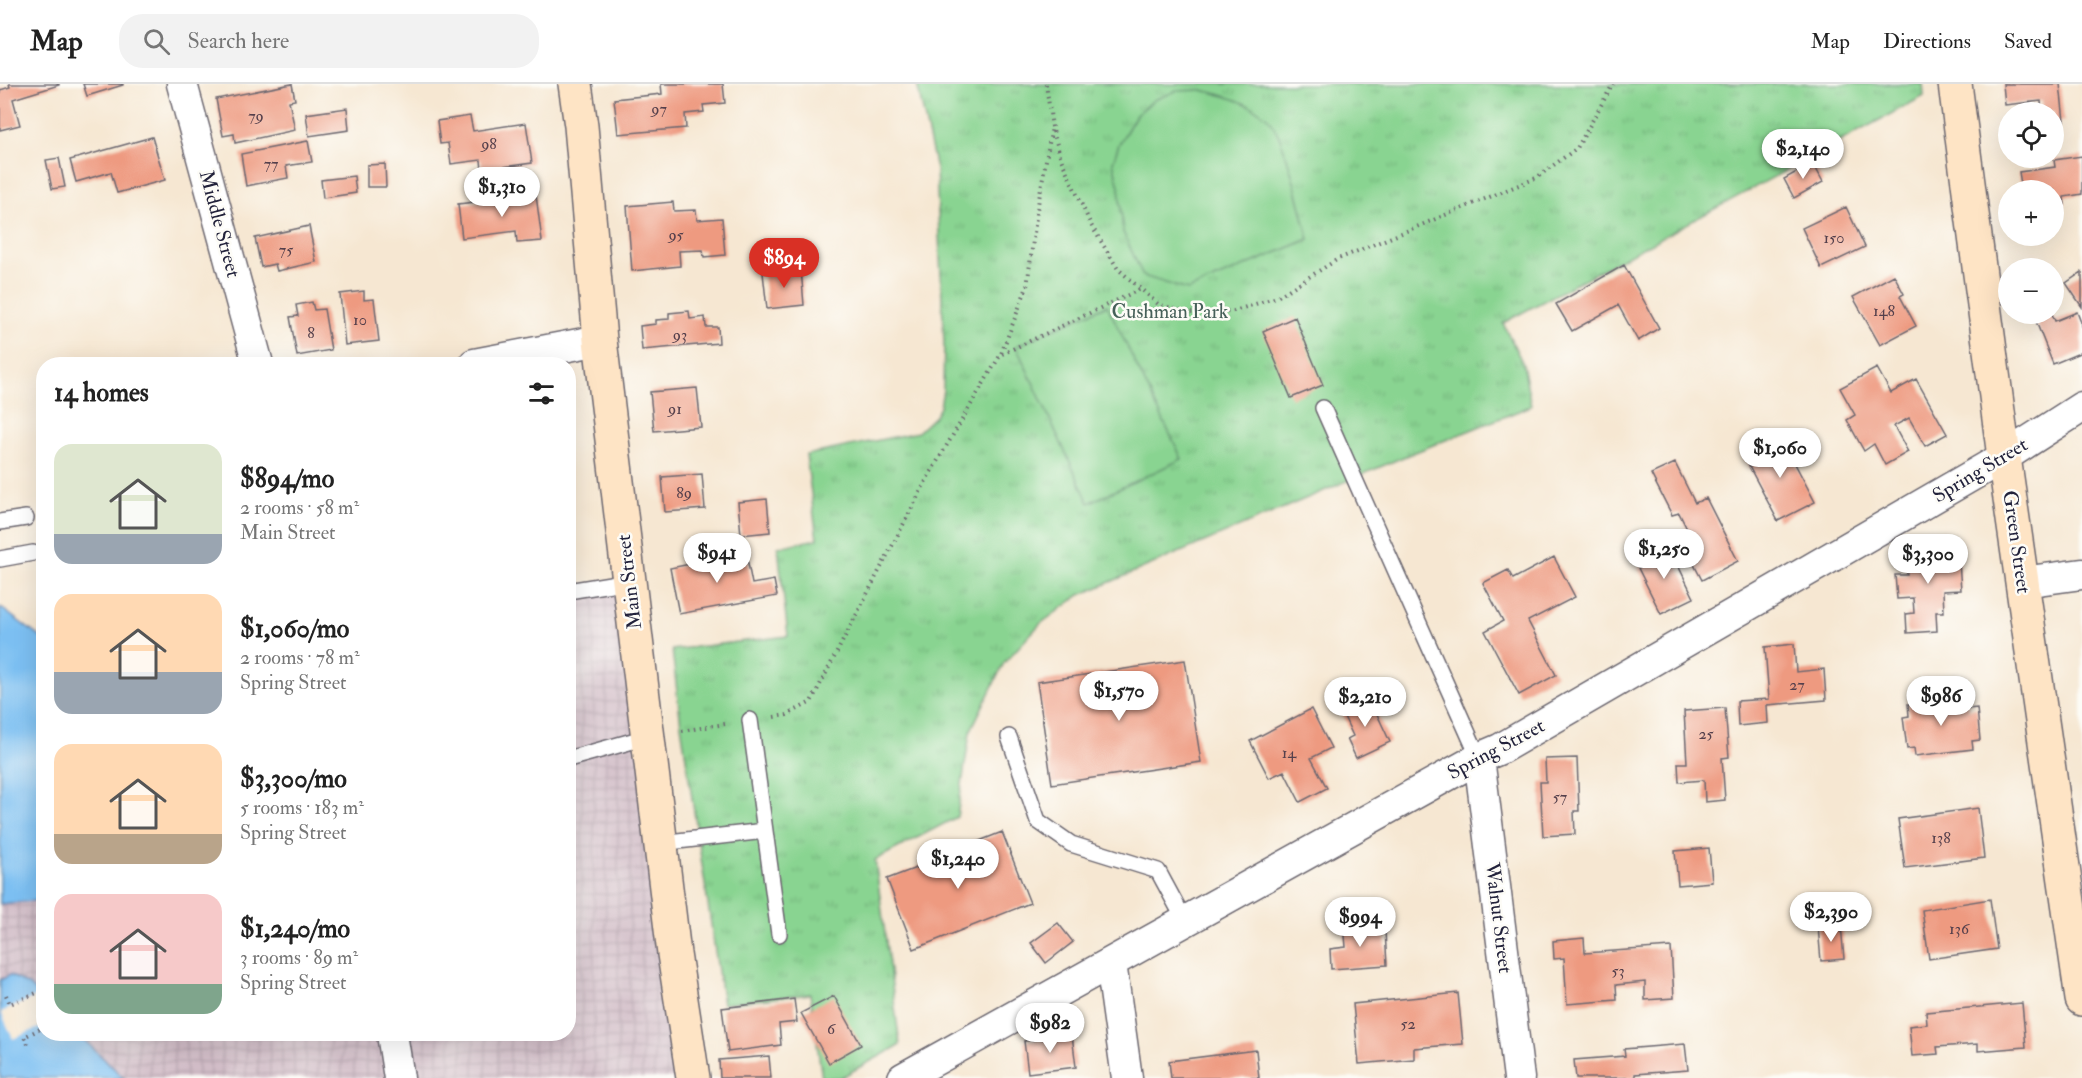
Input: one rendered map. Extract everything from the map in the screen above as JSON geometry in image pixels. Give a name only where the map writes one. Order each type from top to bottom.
[{"type":"main road","name":"Main Street","points":[[575,84],[581,126],[600,340],[628,582],[674,954],[693,1078]]},
{"type":"main road","name":"Green Street","points":[[1955,84],[2004,457],[2082,999]]},
{"type":"street","name":"Middle Street","points":[[182,84],[256,357]]},
{"type":"street","points":[[511,357],[600,340]]},
{"type":"street","name":"Spring Street","points":[[903,1078],[1479,758],[1500,749],[2004,457],[2082,407]]},
{"type":"street","points":[[2023,582],[2082,574]]},
{"type":"street","name":"Walnut Street","points":[[1479,758],[1519,1078]]},
{"type":"street","points":[[1111,963],[1127,1078]]},
{"type":"street","points":[[393,1041],[399,1078]]},
{"type":"lane","points":[[1323,408],[1479,758]]},
{"type":"lane","points":[[0,522],[26,518]]},
{"type":"lane","points":[[0,559],[33,553]]},
{"type":"lane","points":[[576,590],[628,582]]},
{"type":"lane","points":[[750,720],[779,934]]},
{"type":"lane","points":[[576,757],[647,737]]},
{"type":"lane","points":[[1009,737],[1038,821],[1071,844],[1158,871],[1185,921]]},
{"type":"lane","points":[[660,843],[765,831]]},
{"type":"path","points":[[1046,84],[1052,127],[1061,159],[1091,225],[1118,269],[1158,303],[1188,313],[1234,311],[1277,297],[1338,259],[1536,178],[1577,148],[1613,84]]},
{"type":"path","points":[[647,737],[787,715],[812,702],[928,477],[1001,354],[1027,287],[1052,127]]},
{"type":"path","points":[[1001,354],[1141,289]]},
{"type":"path","points":[[6,995],[10,1004],[36,993]]},
{"type":"path","points":[[28,1044],[24,1037],[36,1031]]},
{"type":"shaded area","points":[[629,581],[694,1078],[125,1078],[85,1041],[576,1041],[576,590]]},
{"type":"shaded area","points":[[36,900],[36,995],[10,975],[0,980],[0,904]]},
{"type":"green space","name":"Cushman Park","points":[[917,84],[1923,84],[1924,96],[1503,323],[1523,364],[1531,406],[1408,455],[1080,595],[1040,624],[1004,663],[970,732],[957,817],[875,860],[900,1045],[840,1078],[822,1078],[810,994],[723,1004],[672,650],[788,636],[778,547],[817,539],[806,455],[918,432],[935,416],[940,407],[943,390],[944,343],[936,169]]},
{"type":"green space","points":[[1202,90],[1251,106],[1266,116],[1273,125],[1286,155],[1309,239],[1188,290],[1143,276],[1123,232],[1119,187],[1113,162],[1119,144],[1136,115],[1154,100],[1176,91]]},
{"type":"green space","points":[[1107,305],[1182,459],[1089,503],[1016,346]]},
{"type":"water","points":[[0,607],[36,634],[36,901],[0,904]]},
{"type":"water","points":[[10,975],[30,986],[36,992],[36,1041],[85,1041],[124,1078],[0,1078],[0,980]]},
{"type":"pier","points":[[36,997],[36,1029],[13,1039],[1,1012]]},
{"type":"building","points":[[9,84],[59,85],[13,99],[20,125],[0,130],[0,90],[10,87]]},
{"type":"building","points":[[83,84],[123,84],[123,85],[87,96]]},
{"type":"building","points":[[292,84],[295,100],[289,101],[295,130],[235,143],[234,134],[223,136],[216,99]]},
{"type":"building","points":[[661,84],[723,84],[725,103],[703,105],[704,112],[685,114],[686,128],[618,134],[614,99],[662,94]]},
{"type":"building","points":[[2003,84],[2060,84],[2062,102],[2005,102]]},
{"type":"building","points":[[347,108],[349,130],[309,136],[306,114]]},
{"type":"building","points":[[470,116],[473,131],[526,123],[532,163],[482,170],[481,160],[451,164],[448,143],[440,144],[437,121]]},
{"type":"building","points":[[152,137],[165,180],[117,193],[111,172],[76,182],[70,160]]},
{"type":"building","points":[[308,141],[312,162],[286,166],[288,178],[246,186],[241,154]]},
{"type":"building","points":[[2082,156],[2082,194],[2064,197],[2064,180],[2020,180],[2019,172],[2064,168],[2064,159]]},
{"type":"building","points":[[59,158],[65,187],[52,189],[46,160]]},
{"type":"building","points":[[1813,163],[1823,182],[1794,198],[1784,179]]},
{"type":"building","points":[[385,164],[386,187],[367,187],[367,165]]},
{"type":"building","points":[[354,176],[356,193],[323,198],[321,180]]},
{"type":"building","points":[[536,195],[542,241],[517,243],[516,231],[462,238],[458,204]]},
{"type":"building","points":[[673,202],[674,211],[696,210],[697,220],[722,218],[725,255],[704,257],[703,250],[679,251],[680,266],[632,271],[627,206]]},
{"type":"building","points":[[1846,207],[1865,247],[1821,268],[1802,228]]},
{"type":"building","points":[[309,226],[316,262],[277,271],[275,264],[261,267],[255,238]]},
{"type":"building","points":[[1624,265],[1659,328],[1638,341],[1618,305],[1572,331],[1556,304]]},
{"type":"building","points":[[801,269],[804,305],[767,309],[763,273]]},
{"type":"building","points":[[2082,272],[2082,307],[2066,283]]},
{"type":"building","points":[[1894,275],[1904,294],[1900,296],[1916,326],[1880,345],[1853,297]]},
{"type":"building","points":[[364,291],[364,300],[374,299],[379,341],[345,345],[340,294]]},
{"type":"building","points":[[312,302],[314,310],[324,309],[331,350],[297,356],[290,317],[298,316],[296,305]]},
{"type":"building","points":[[689,311],[690,319],[705,317],[706,327],[718,327],[719,343],[642,350],[640,326],[656,324],[656,320],[669,319],[669,313]]},
{"type":"building","points":[[2077,312],[2082,325],[2082,352],[2053,364],[2037,324],[2064,324],[2064,317]]},
{"type":"building","points":[[1295,317],[1323,385],[1291,398],[1263,331]]},
{"type":"building","points":[[1877,368],[1891,393],[1916,379],[1947,434],[1925,446],[1909,418],[1894,426],[1908,452],[1885,465],[1874,444],[1864,451],[1847,420],[1855,415],[1840,388]]},
{"type":"building","points":[[697,388],[701,427],[654,431],[650,392]]},
{"type":"building","points":[[1781,437],[1815,502],[1778,521],[1744,457]]},
{"type":"building","points":[[1675,463],[1695,503],[1706,498],[1738,561],[1702,580],[1687,551],[1696,547],[1679,513],[1672,515],[1651,474]]},
{"type":"building","points":[[702,474],[705,509],[665,512],[662,477]]},
{"type":"building","points":[[767,499],[770,532],[741,535],[738,502]]},
{"type":"building","points":[[1649,546],[1655,557],[1670,549],[1694,598],[1661,614],[1638,568],[1644,565],[1637,552]]},
{"type":"building","points":[[1958,547],[1961,590],[1943,591],[1944,612],[1936,612],[1937,631],[1907,633],[1906,614],[1914,613],[1913,598],[1897,599],[1895,575],[1907,575],[1905,551]]},
{"type":"building","points":[[746,553],[752,584],[774,580],[777,596],[679,614],[670,568]]},
{"type":"building","points":[[1554,557],[1575,597],[1528,621],[1556,675],[1519,695],[1485,631],[1503,621],[1483,583],[1508,570],[1513,579]]},
{"type":"building","points":[[1794,644],[1796,672],[1824,669],[1826,700],[1767,705],[1768,723],[1738,726],[1737,701],[1769,699],[1765,647]]},
{"type":"building","points":[[1185,660],[1201,762],[1052,784],[1037,682]]},
{"type":"building","points":[[1369,697],[1390,742],[1356,758],[1347,739],[1353,736],[1341,710]]},
{"type":"building","points":[[1966,697],[1968,709],[1977,708],[1980,740],[1972,741],[1973,749],[1915,756],[1914,748],[1907,749],[1903,717],[1909,716],[1908,704]]},
{"type":"building","points":[[1725,708],[1729,757],[1722,758],[1725,800],[1705,802],[1704,780],[1679,782],[1678,763],[1687,763],[1684,711]]},
{"type":"building","points":[[1311,709],[1331,748],[1311,758],[1327,788],[1300,802],[1284,771],[1269,778],[1250,741]]},
{"type":"building","points":[[1577,758],[1579,811],[1574,811],[1575,834],[1543,836],[1540,782],[1546,782],[1545,759]]},
{"type":"building","points":[[1978,808],[1984,858],[1905,868],[1898,819]]},
{"type":"building","points":[[1002,832],[1030,903],[914,949],[887,879],[932,862],[928,851],[946,844],[949,853]]},
{"type":"building","points":[[1709,848],[1712,882],[1678,885],[1675,851]]},
{"type":"building","points":[[1990,899],[1997,949],[1929,959],[1922,910]]},
{"type":"building","points":[[1367,922],[1368,932],[1385,931],[1387,965],[1331,969],[1330,949],[1346,947],[1344,924]]},
{"type":"building","points":[[1058,923],[1073,942],[1046,963],[1031,943]]},
{"type":"building","points":[[1841,925],[1844,959],[1821,961],[1818,927]]},
{"type":"building","points":[[1584,938],[1585,953],[1671,947],[1674,998],[1645,1000],[1645,982],[1616,985],[1617,1000],[1567,1004],[1564,958],[1554,959],[1553,941]]},
{"type":"building","points":[[1458,993],[1463,1044],[1414,1048],[1414,1059],[1359,1064],[1353,1004]]},
{"type":"building","points":[[834,996],[861,1045],[829,1063],[801,1013]]},
{"type":"building","points":[[794,999],[797,1022],[779,1024],[781,1045],[728,1052],[722,1008]]},
{"type":"building","points":[[2022,1003],[2026,1047],[1978,1051],[1978,1044],[1937,1047],[1938,1054],[1912,1056],[1909,1026],[1927,1024],[1926,1012]]},
{"type":"building","points":[[1072,1035],[1076,1067],[1028,1073],[1024,1041]]},
{"type":"building","points":[[1685,1044],[1688,1070],[1635,1074],[1635,1078],[1576,1078],[1574,1060],[1625,1056],[1624,1049]]},
{"type":"building","points":[[1256,1050],[1259,1078],[1171,1078],[1169,1061]]},
{"type":"building","points":[[769,1056],[771,1078],[720,1078],[719,1060]]}]
